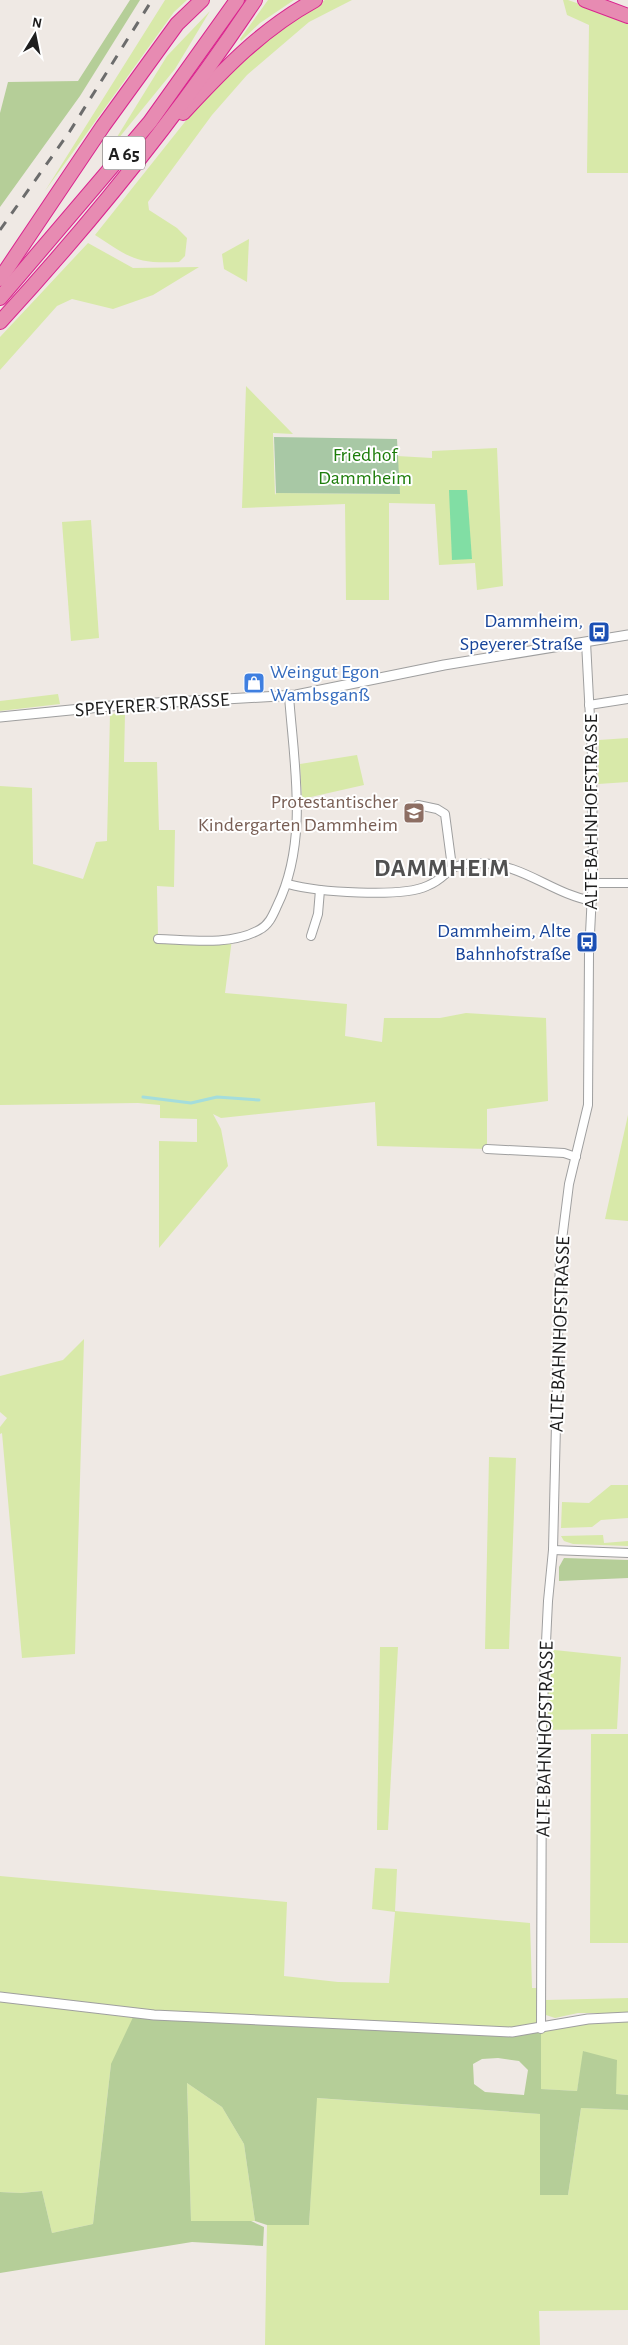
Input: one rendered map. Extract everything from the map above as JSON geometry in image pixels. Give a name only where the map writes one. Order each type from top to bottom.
[{"type":"highway","name":"A 65","points":[[0,298],[150,122],[236,0]]},
{"type":"highway","name":"A 65","points":[[0,322],[41,277],[128,173],[224,46],[255,0]]},
{"type":"highway","name":"A 65","points":[[128,173],[237,56],[264,32],[315,0]]},
{"type":"highway","points":[[585,0],[628,16]]},
{"type":"highway","name":"A 65","points":[[0,278],[103,126],[177,24],[200,2]]},
{"type":"street","name":"SPEYERER STRASSE","points":[[0,717],[121,705],[289,696],[444,664],[628,635]]},
{"type":"street","name":"ALTE BAHNHOFSTRASSE","points":[[541,2029],[542,1725],[552,1550],[561,1249],[566,1199],[588,1105],[593,883],[586,642]]},
{"type":"street","points":[[158,939],[224,939],[248,935],[267,924],[288,884],[293,860],[297,812],[289,696]]},
{"type":"street","points":[[589,705],[628,699]]},
{"type":"street","points":[[418,805],[438,809],[444,814],[452,867]]},
{"type":"street","points":[[288,884],[320,890],[358,892],[411,891],[428,886],[452,867],[478,863],[508,866],[530,874],[580,898],[592,901]]},
{"type":"street","points":[[593,883],[628,883]]},
{"type":"street","points":[[311,936],[318,914],[320,890]]},
{"type":"street","points":[[487,1149],[564,1153],[576,1157]]},
{"type":"street","points":[[552,1550],[628,1553]]},
{"type":"street","points":[[0,1997],[154,2015],[512,2032],[541,2029],[588,2019],[628,2017]]},
{"type":"green space","points":[[130,0],[140,0],[80,96],[0,207],[0,113],[8,82],[78,81]]},
{"type":"green space","points":[[165,0],[187,0],[174,12],[45,191]]},
{"type":"green space","points":[[268,0],[294,0],[260,23],[241,41],[240,39]]},
{"type":"green space","points":[[325,0],[352,0],[309,22],[247,75],[212,115],[148,202],[149,210],[177,228],[187,238],[185,256],[179,262],[153,262],[134,258],[95,235],[188,118],[232,68],[297,15]]},
{"type":"green space","points":[[563,0],[568,0],[628,21],[628,173],[587,173],[589,25],[567,15]]},
{"type":"green space","points":[[210,11],[175,69],[109,150],[167,56]]},
{"type":"green space","points":[[249,239],[247,282],[224,269],[222,254]]},
{"type":"green space","points":[[88,243],[133,268],[199,267],[153,295],[113,309],[72,299],[57,306],[0,370],[0,337]]},
{"type":"green space","points":[[246,386],[293,434],[273,433],[275,495],[276,493],[399,494],[397,456],[432,458],[432,451],[497,448],[503,586],[477,590],[475,563],[439,565],[435,504],[389,503],[389,600],[346,600],[345,504],[242,508]]},
{"type":"green space","name":"Friedhof Dammheim","points":[[274,437],[397,439],[400,494],[276,493]]},
{"type":"green space","points":[[449,490],[467,490],[472,559],[452,560]]},
{"type":"green space","points":[[91,520],[99,638],[71,641],[62,522]]},
{"type":"green space","points":[[58,694],[60,704],[0,711],[0,701]]},
{"type":"green space","points":[[125,713],[124,762],[157,762],[159,830],[175,830],[174,887],[157,886],[158,939],[232,939],[225,993],[347,1004],[345,1036],[382,1042],[384,1018],[440,1018],[466,1013],[546,1018],[548,1101],[487,1109],[487,1149],[377,1146],[375,1102],[221,1118],[213,1114],[221,1129],[228,1166],[159,1248],[159,1141],[197,1142],[197,1119],[160,1118],[160,1105],[138,1103],[0,1105],[0,786],[32,788],[33,864],[83,879],[96,842],[107,841],[110,714]]},
{"type":"green space","points":[[628,738],[628,782],[598,784],[599,740]]},
{"type":"green space","points":[[357,755],[364,785],[302,799],[300,764]]},
{"type":"green space","points":[[628,1115],[628,1221],[605,1219]]},
{"type":"green space","points":[[84,1339],[75,1654],[22,1658],[2,1433],[0,1434],[0,1427],[7,1418],[0,1412],[0,1376],[63,1360]]},
{"type":"green space","points":[[489,1457],[516,1458],[509,1649],[485,1649]]},
{"type":"green space","points":[[611,1485],[628,1485],[628,1518],[601,1520],[592,1527],[561,1528],[562,1502],[589,1503]]},
{"type":"green space","points":[[603,1535],[604,1543],[628,1541],[628,1546],[573,1544],[564,1541],[561,1536]]},
{"type":"green space","points":[[564,1558],[628,1560],[628,1578],[559,1581],[559,1567]]},
{"type":"green space","points":[[380,1647],[398,1647],[388,1830],[377,1830]]},
{"type":"green space","points":[[545,1649],[621,1657],[617,1729],[542,1730]]},
{"type":"green space","points":[[591,1734],[628,1734],[628,1943],[590,1943]]},
{"type":"green space","points":[[375,1868],[397,1869],[395,1911],[530,1923],[532,1988],[539,1988],[541,2029],[111,2064],[93,2224],[52,2233],[42,2191],[0,2192],[0,1876],[287,1902],[284,1976],[338,1982],[389,1983],[395,1912],[372,1909]]},
{"type":"green space","points":[[628,1998],[628,2013],[578,2013],[555,2018],[546,2015],[546,2000]]},
{"type":"green space","points":[[135,2013],[541,2029],[541,2089],[577,2091],[583,2051],[617,2060],[616,2094],[628,2095],[628,2110],[581,2108],[568,2195],[540,2195],[540,2114],[317,2098],[309,2225],[267,2225],[255,2221],[244,2144],[222,2107],[187,2083],[191,2221],[251,2221],[264,2227],[263,2246],[192,2242],[0,2273],[0,2192],[42,2191],[52,2233],[93,2224],[111,2064]],"holes":[[[498,2058],[519,2061],[528,2070],[524,2095],[485,2092],[474,2084],[473,2064],[482,2059]]]},
{"type":"green space","points":[[628,2017],[628,2095],[616,2094],[584,2051],[577,2091],[540,2089],[541,2029]]},
{"type":"green space","points":[[187,2083],[222,2107],[244,2144],[255,2221],[191,2221]]},
{"type":"green space","points":[[316,2098],[541,2114],[568,2195],[581,2108],[628,2110],[628,2310],[539,2311],[540,2345],[265,2345],[267,2225],[309,2225]]},
{"type":"waterway","points":[[143,1097],[191,1103],[217,1097],[259,1100]]},
{"type":"railway","points":[[0,230],[70,131],[152,0]]},
{"type":"place","name":"Dammheim, Speyerer Straße","points":[[599,632]]},
{"type":"place","name":"Weingut Egon Wambsganß","points":[[254,683]]},
{"type":"place","name":"Protestantischer Kindergarten Dammheim","points":[[414,813]]},
{"type":"place","name":"Dammheim, Alte Bahnhofstraße","points":[[587,942]]},
{"type":"district","name":"DAMMHEIM","points":[[442,867]]}]
